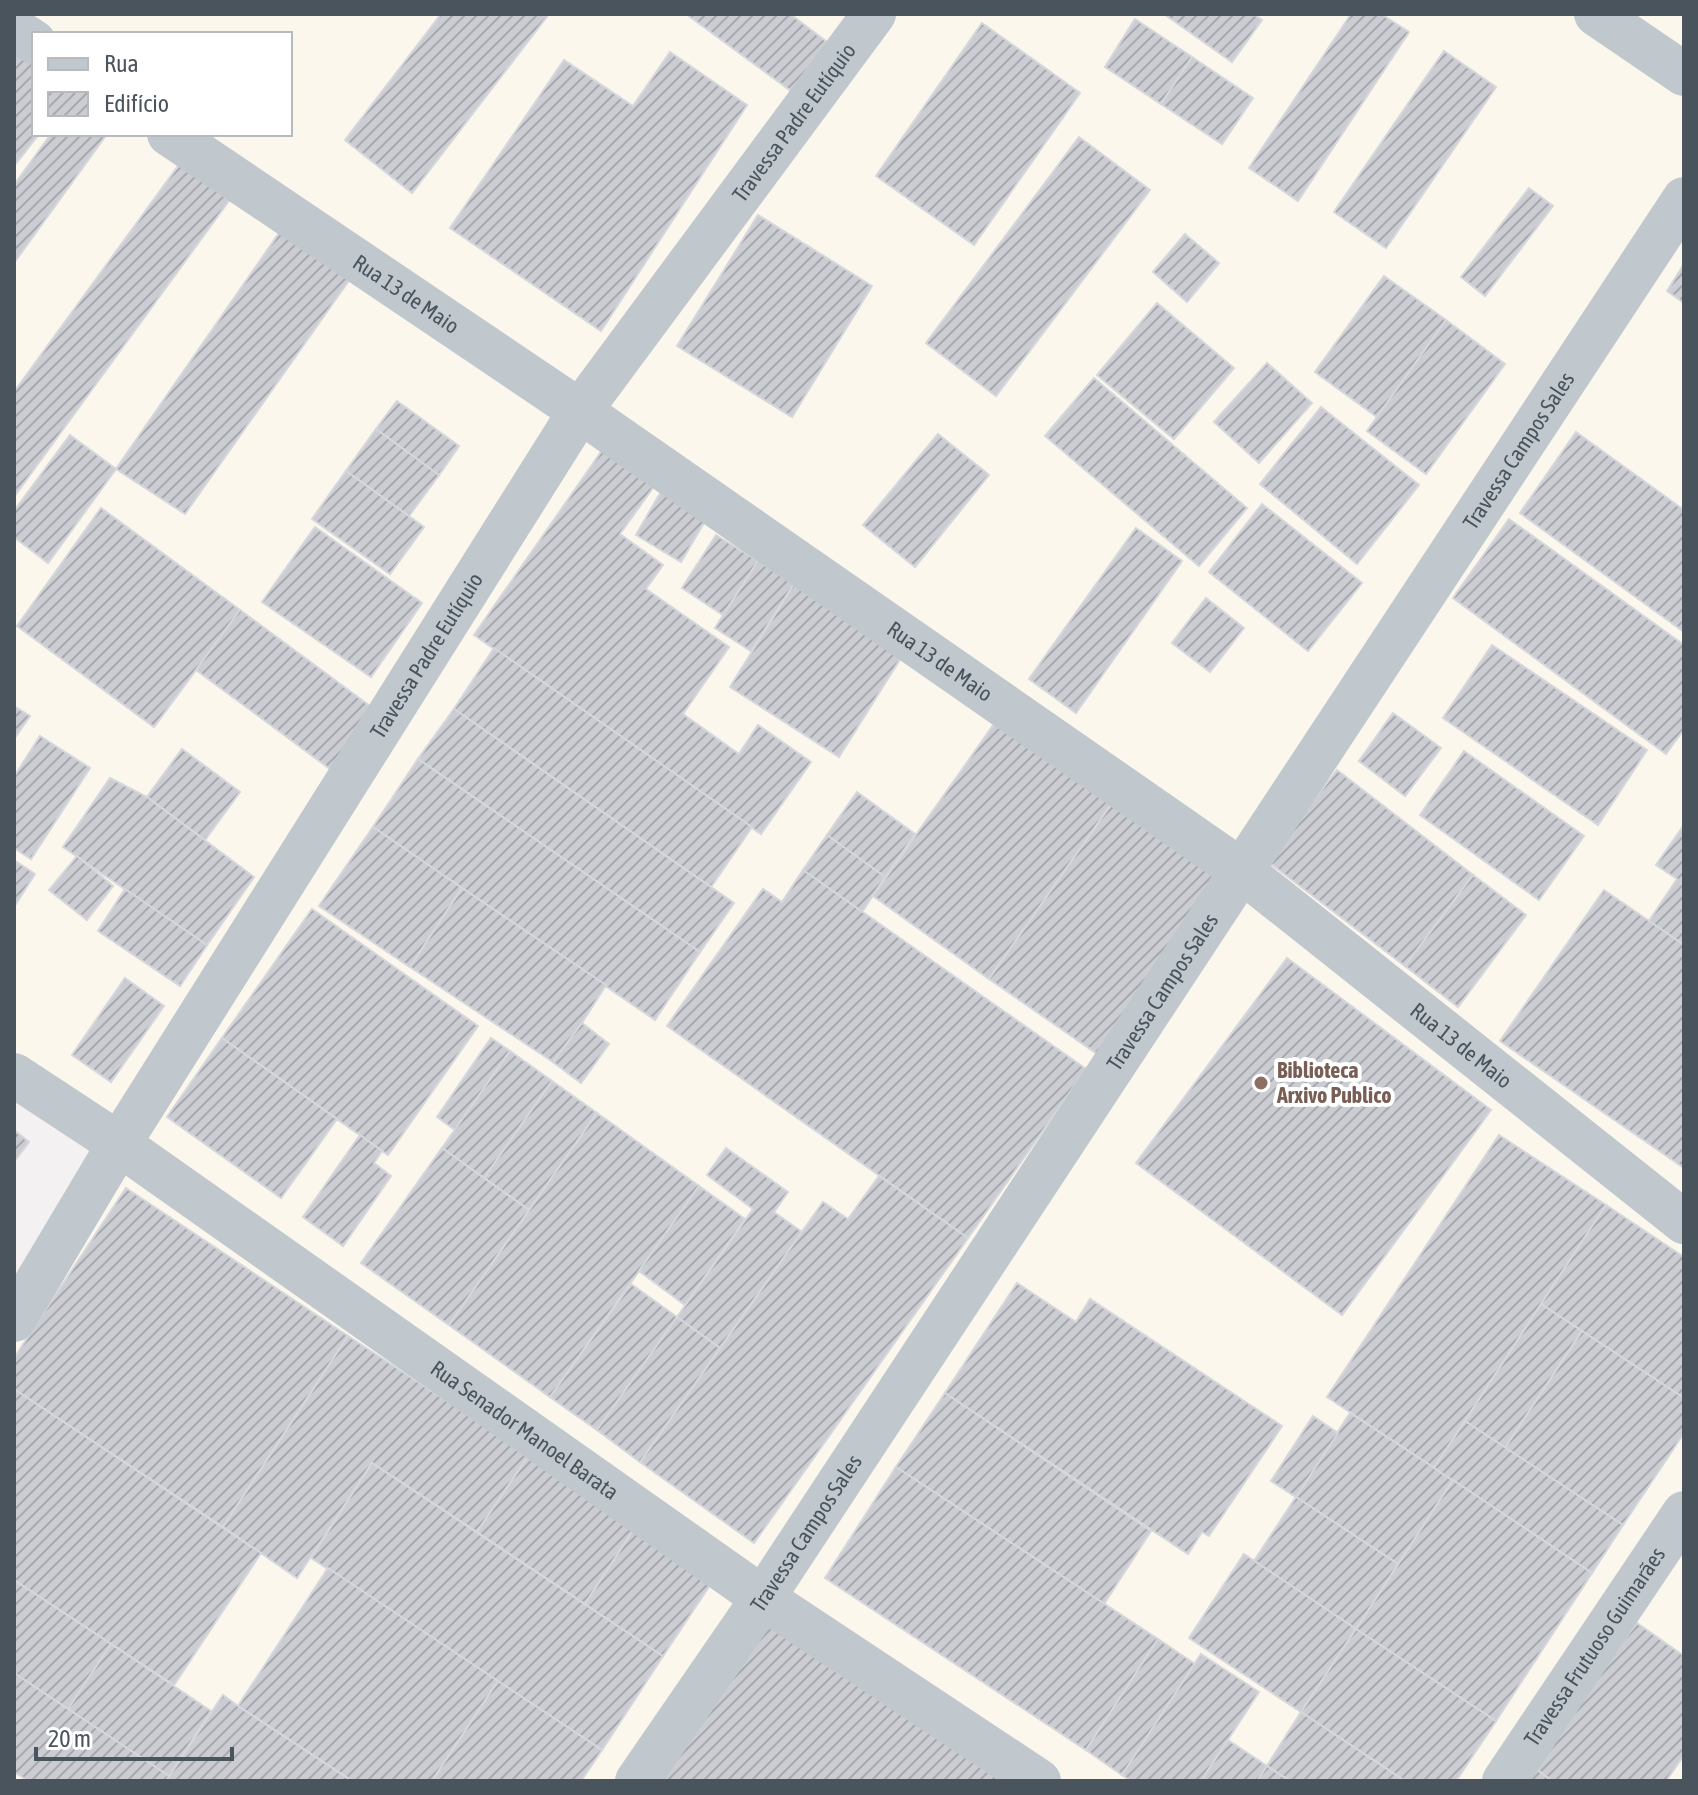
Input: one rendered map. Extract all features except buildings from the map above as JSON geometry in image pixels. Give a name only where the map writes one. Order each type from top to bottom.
[{"type":"street","name":"Travessa Padre Eutíquio","points":[[14,1320],[119,1144],[580,411],[874,14]]},
{"type":"street","points":[[1596,14],[1684,74]]},
{"type":"street","points":[[14,29],[32,41]]},
{"type":"street","name":"Rua 13 de Maio","points":[[172,136],[580,411],[1242,871],[1684,1222]]},
{"type":"street","name":"Travessa Campos Sales","points":[[637,1781],[763,1598],[1684,199]]},
{"type":"street","name":"Rua Senador Manoel Barata","points":[[14,1075],[119,1144],[763,1598],[1039,1781]]},
{"type":"street","name":"Travessa Frutuoso Guimarães","points":[[1504,1781],[1684,1513]]},
{"type":"shaded area","points":[[14,14],[1684,14],[1684,1781],[14,1781],[14,1325],[128,1146],[14,1071]]},
{"type":"place","name":"Biblioteca Arxivo Publico","points":[[1261,1083]]}]
